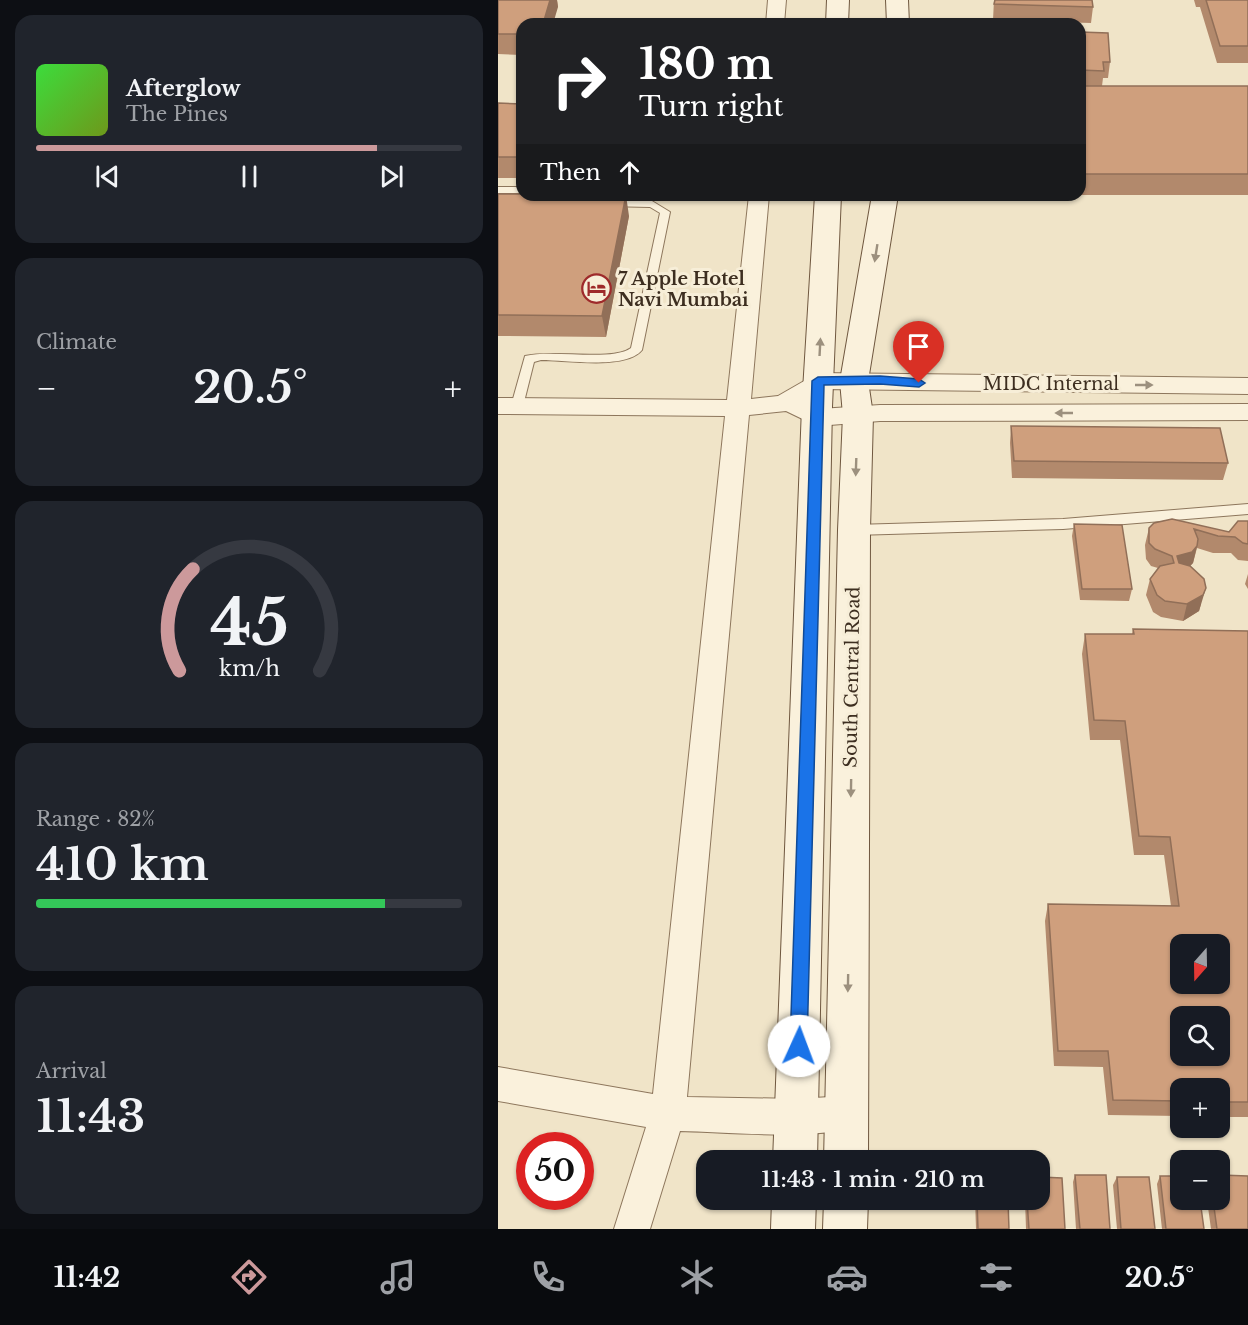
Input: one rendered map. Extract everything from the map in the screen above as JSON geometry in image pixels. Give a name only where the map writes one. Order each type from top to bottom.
[{"type":"main road","points":[[837,18],[838,0]]},
{"type":"main road","points":[[897,0],[898,18]]},
{"type":"main road","points":[[795,1150],[818,381],[828,201]]},
{"type":"main road","name":"South Central Road","points":[[846,1150],[854,530],[858,415],[854,381],[884,201]]},
{"type":"main road","points":[[793,1229],[794,1210]]},
{"type":"main road","points":[[845,1229],[846,1210]]},
{"type":"street","points":[[776,18],[777,0]]},
{"type":"street","points":[[632,1229],[668,1114],[740,408],[758,201]]},
{"type":"street","points":[[507,406],[740,408],[784,403],[818,381]]},
{"type":"street","name":"MIDC Internal","points":[[818,381],[1248,386]]},
{"type":"street","points":[[784,403],[817,418],[858,415],[1248,412]]},
{"type":"street","points":[[498,1084],[668,1114],[796,1116],[847,1113]]},
{"type":"lane","points":[[498,190],[516,190]]},
{"type":"lane","points":[[507,406],[530,359],[541,356],[618,358],[629,356],[636,350],[665,212],[652,204],[593,204]]},
{"type":"lane","points":[[854,530],[1063,524],[1248,509]]},
{"type":"building","points":[[498,0],[550,0],[545,18],[516,18],[516,34],[498,34]]},
{"type":"building","points":[[995,0],[1092,0],[1093,7],[994,4]]},
{"type":"building","points":[[1206,0],[1248,0],[1248,46],[1220,46]]},
{"type":"building","points":[[1086,32],[1108,33],[1110,62],[1103,62],[1104,71],[1086,70]]},
{"type":"building","points":[[1086,86],[1248,86],[1248,174],[1086,174]]},
{"type":"building","points":[[498,103],[516,104],[516,157],[498,157]]},
{"type":"building","points":[[498,194],[516,194],[516,201],[625,201],[602,316],[498,315]]},
{"type":"building","points":[[1011,426],[1220,428],[1228,463],[1014,461]]},
{"type":"building","points":[[1172,519],[1229,532],[1238,521],[1248,521],[1248,544],[1235,537],[1218,536],[1194,529],[1198,539],[1197,546],[1192,552],[1177,556],[1179,563],[1190,566],[1204,579],[1206,588],[1203,595],[1187,604],[1165,601],[1157,595],[1150,579],[1160,566],[1174,563],[1172,556],[1155,549],[1149,543],[1149,528],[1154,523]]},
{"type":"building","points":[[1074,524],[1122,525],[1132,589],[1082,589]]},
{"type":"building","points":[[1133,629],[1248,631],[1248,1102],[1230,1102],[1230,1078],[1170,1078],[1170,1101],[1113,1100],[1108,1051],[1058,1051],[1048,904],[1179,906],[1170,837],[1139,836],[1125,721],[1094,720],[1085,634],[1134,634]]},
{"type":"building","points":[[1075,1175],[1106,1175],[1110,1229],[1080,1229]]},
{"type":"building","points":[[1230,1175],[1248,1176],[1248,1229],[1217,1229],[1214,1210],[1230,1210]]},
{"type":"building","points":[[1160,1176],[1170,1176],[1170,1210],[1201,1210],[1204,1229],[1166,1229]]},
{"type":"building","points":[[1050,1177],[1062,1178],[1065,1229],[1029,1229],[1028,1210],[1050,1210]]},
{"type":"building","points":[[1117,1177],[1149,1177],[1155,1229],[1121,1229]]},
{"type":"building","points":[[977,1210],[1008,1210],[1009,1229],[978,1229]]},
{"type":"place","name":"7 Apple Hotel Navi Mumbai","points":[[597,289]]},
{"type":"route","points":[[799,1046],[818,381],[880,380],[919,383]]}]
